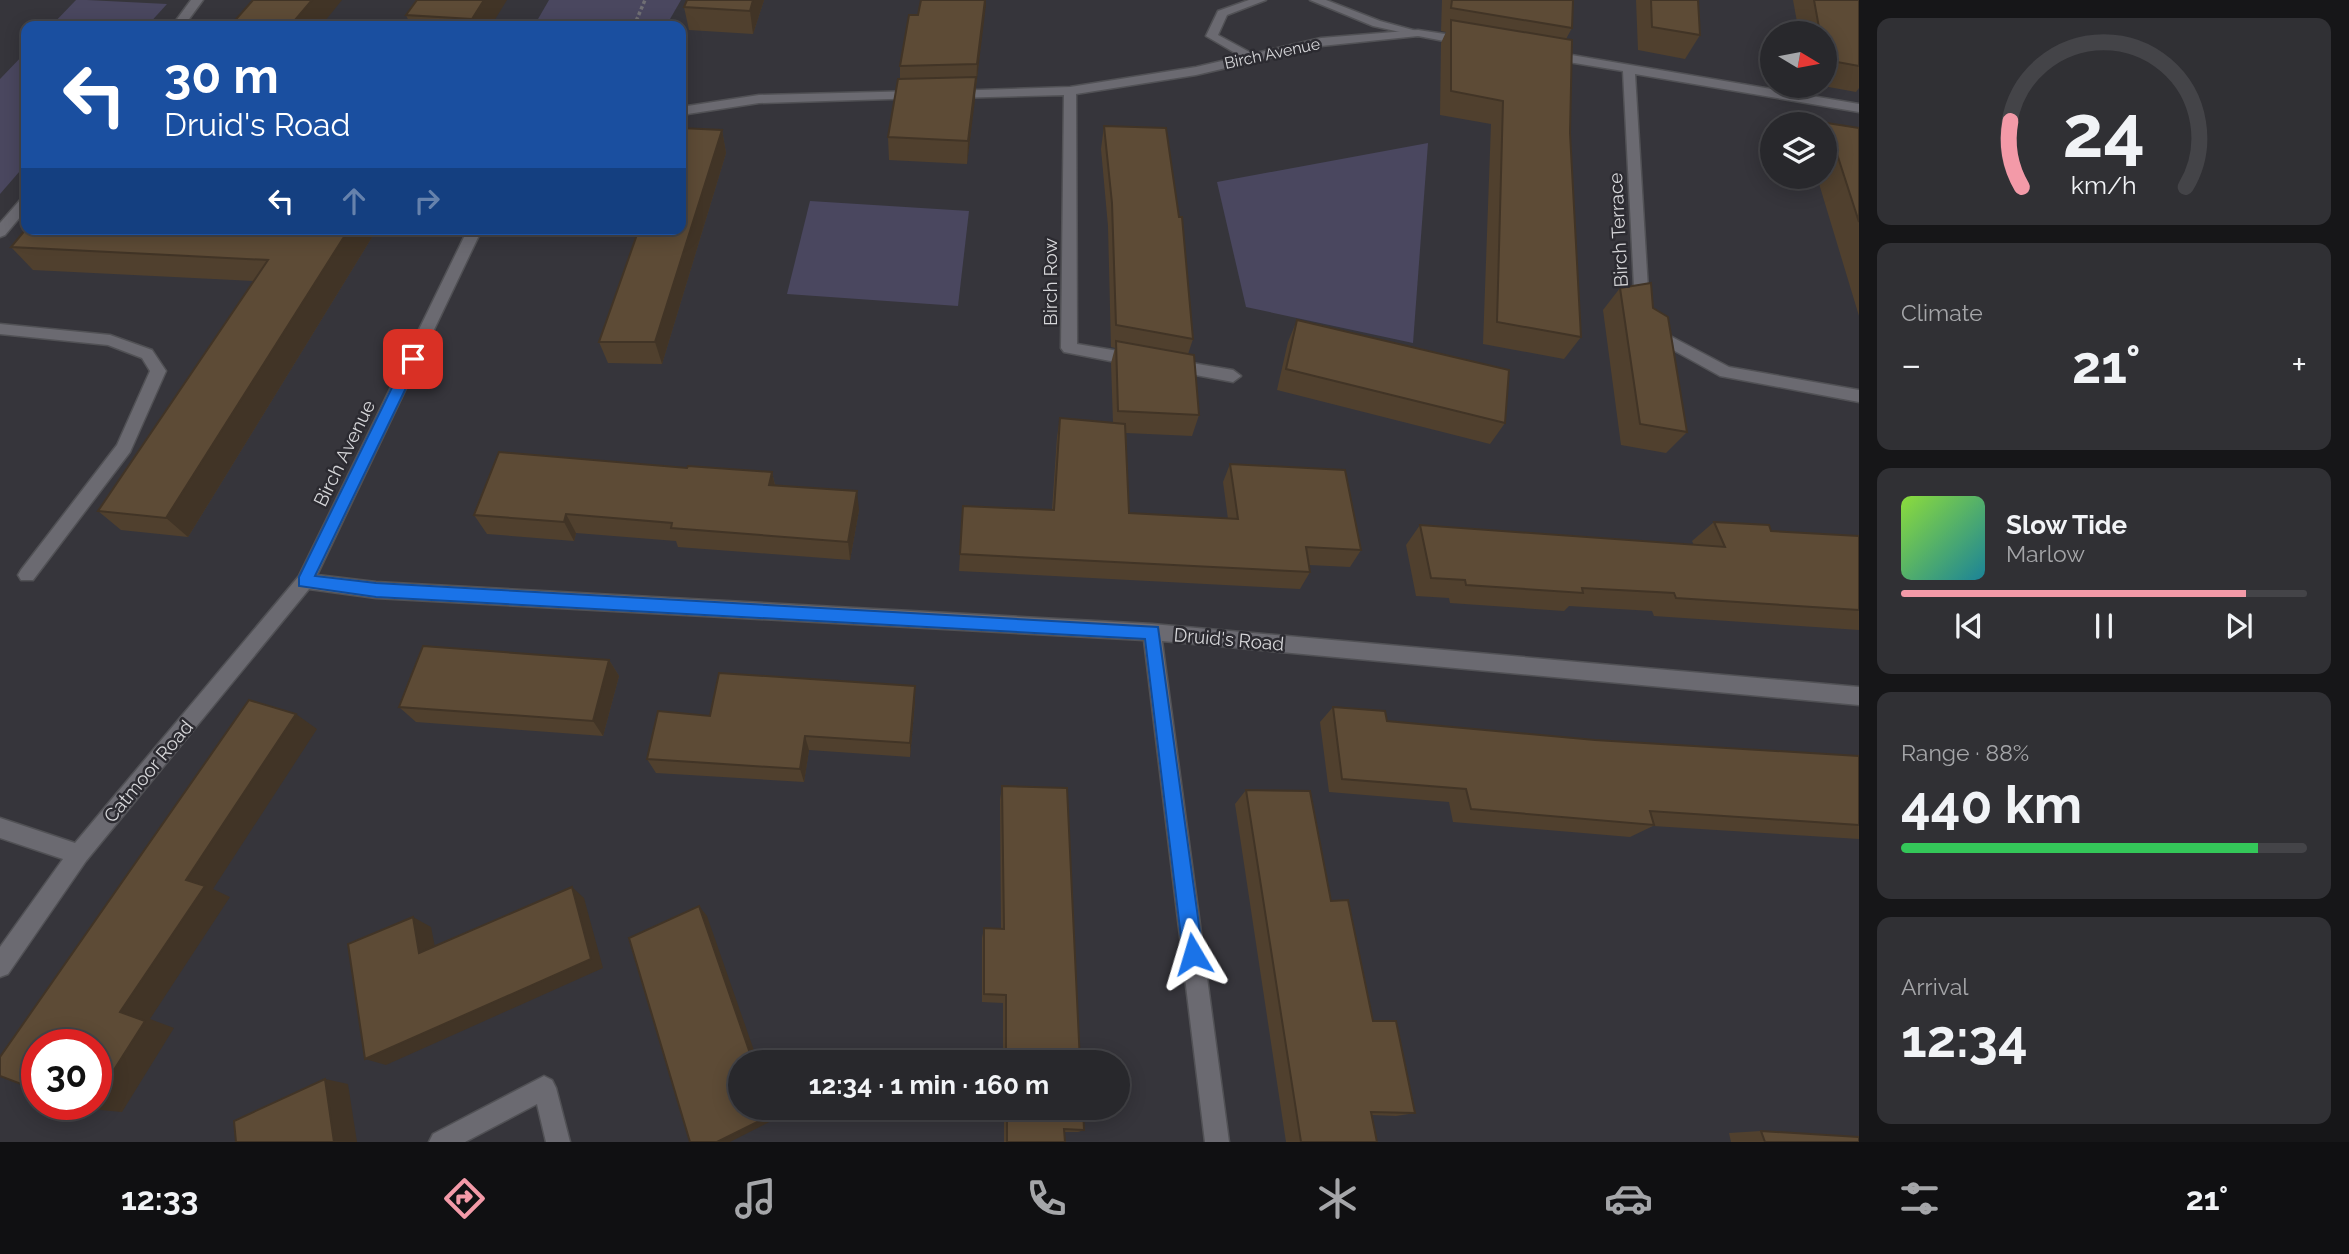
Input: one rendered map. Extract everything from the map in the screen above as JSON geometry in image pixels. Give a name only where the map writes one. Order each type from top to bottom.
[{"type":"street","points":[[182,21],[197,0]]},
{"type":"street","points":[[1249,57],[1212,36],[1222,13],[1260,0]]},
{"type":"street","points":[[1316,0],[1377,24],[1418,33]]},
{"type":"street","name":"Birch Avenue","points":[[686,110],[759,99],[1070,91],[1196,71],[1321,42],[1418,33],[1484,44]]},
{"type":"street","points":[[1536,53],[1859,108]]},
{"type":"street","name":"Birch Terrace","points":[[1629,69],[1643,326],[1725,372],[1859,396]]},
{"type":"street","name":"Birch Row","points":[[1070,91],[1069,348],[1233,376]]},
{"type":"street","points":[[0,232],[21,208]]},
{"type":"street","name":"Birch Avenue","points":[[305,582],[472,235]]},
{"type":"street","points":[[0,329],[110,340],[147,354],[158,371],[124,448],[27,575]]},
{"type":"street","name":"Druid's Road","points":[[305,582],[376,590],[1152,632],[1859,696]]},
{"type":"street","name":"Catmoor Road","points":[[0,967],[79,854],[305,582]]},
{"type":"street","points":[[1152,632],[1217,1142]]},
{"type":"street","points":[[0,828],[79,854]]},
{"type":"street","points":[[441,1142],[544,1088],[558,1142]]},
{"type":"path","points":[[636,21],[645,0]]},
{"type":"shaded area","points":[[76,0],[167,4],[152,21],[56,21]]},
{"type":"shaded area","points":[[549,0],[681,0],[669,21],[537,21]]},
{"type":"shaded area","points":[[21,57],[21,170],[0,194],[0,79]]},
{"type":"shaded area","points":[[1428,143],[1413,343],[1246,307],[1217,182]]},
{"type":"shaded area","points":[[810,201],[969,211],[958,306],[787,294]]},
{"type":"building","points":[[253,0],[312,0],[294,21],[234,21]]},
{"type":"building","points":[[417,0],[484,0],[472,19],[406,15]]},
{"type":"building","points":[[687,0],[753,0],[750,11],[684,7]]},
{"type":"building","points":[[921,0],[985,0],[977,64],[900,66],[909,15],[918,15]]},
{"type":"building","points":[[1452,0],[1573,0],[1572,28],[1451,8]]},
{"type":"building","points":[[1651,0],[1698,0],[1700,35],[1652,27]]},
{"type":"building","points":[[1814,0],[1859,0],[1859,66],[1838,62],[1838,21],[1818,21]]},
{"type":"building","points":[[1451,20],[1572,40],[1570,133],[1581,337],[1497,322],[1503,101],[1451,91]]},
{"type":"building","points":[[976,77],[968,141],[888,137],[898,79]]},
{"type":"building","points":[[1837,125],[1859,128],[1859,222],[1837,154]]},
{"type":"building","points":[[1104,126],[1166,128],[1179,217],[1182,217],[1193,339],[1116,325],[1112,203]]},
{"type":"building","points":[[686,128],[722,130],[655,342],[599,342],[637,235],[686,235]]},
{"type":"building","points":[[21,235],[345,235],[166,518],[98,511],[268,260],[11,247]]},
{"type":"building","points":[[1651,283],[1653,308],[1668,317],[1687,432],[1640,424],[1620,288]]},
{"type":"building","points":[[1297,320],[1509,370],[1505,423],[1286,369]]},
{"type":"building","points":[[1116,341],[1194,355],[1199,415],[1118,411]]},
{"type":"building","points":[[1060,418],[1125,424],[1129,513],[1238,519],[1230,464],[1345,470],[1361,550],[1306,547],[1310,572],[960,554],[963,506],[1054,510]]},
{"type":"building","points":[[499,452],[687,468],[772,472],[769,485],[857,491],[848,542],[671,528],[672,523],[566,514],[564,522],[474,515]]},
{"type":"building","points":[[1714,522],[1769,525],[1771,531],[1859,536],[1859,610],[1676,598],[1674,593],[1582,588],[1583,593],[1466,585],[1465,580],[1431,578],[1420,525],[1725,547]]},
{"type":"building","points":[[423,646],[609,660],[593,721],[399,707]]},
{"type":"building","points":[[719,673],[915,686],[910,743],[805,736],[800,769],[647,759],[658,711],[710,716]]},
{"type":"building","points":[[249,700],[296,714],[186,880],[205,886],[120,1012],[145,1021],[112,1073],[112,1029],[21,1029],[21,1084],[0,1076],[0,1057]]},
{"type":"building","points":[[1333,707],[1385,711],[1387,721],[1595,740],[1859,756],[1859,825],[1650,811],[1654,825],[1471,809],[1466,789],[1342,779]]},
{"type":"building","points":[[1002,786],[1067,788],[1079,1050],[1006,1050],[1006,995],[984,994],[984,928],[1004,929]]},
{"type":"building","points":[[1246,790],[1310,791],[1331,901],[1348,900],[1373,1021],[1396,1021],[1415,1113],[1371,1112],[1377,1142],[1301,1142]]},
{"type":"building","points":[[572,887],[591,959],[365,1059],[348,944],[413,917],[419,953]]},
{"type":"building","points":[[699,906],[749,1050],[728,1050],[728,1120],[761,1120],[717,1142],[690,1142],[629,938]]},
{"type":"building","points":[[325,1079],[334,1142],[236,1142],[234,1121]]},
{"type":"building","points":[[1007,1120],[1084,1120],[1084,1130],[1064,1129],[1065,1142],[1007,1142]]},
{"type":"building","points":[[1761,1131],[1859,1137],[1859,1142],[1765,1142]]},
{"type":"route","points":[[413,359],[305,582],[376,590],[1152,632],[1193,954]]}]
